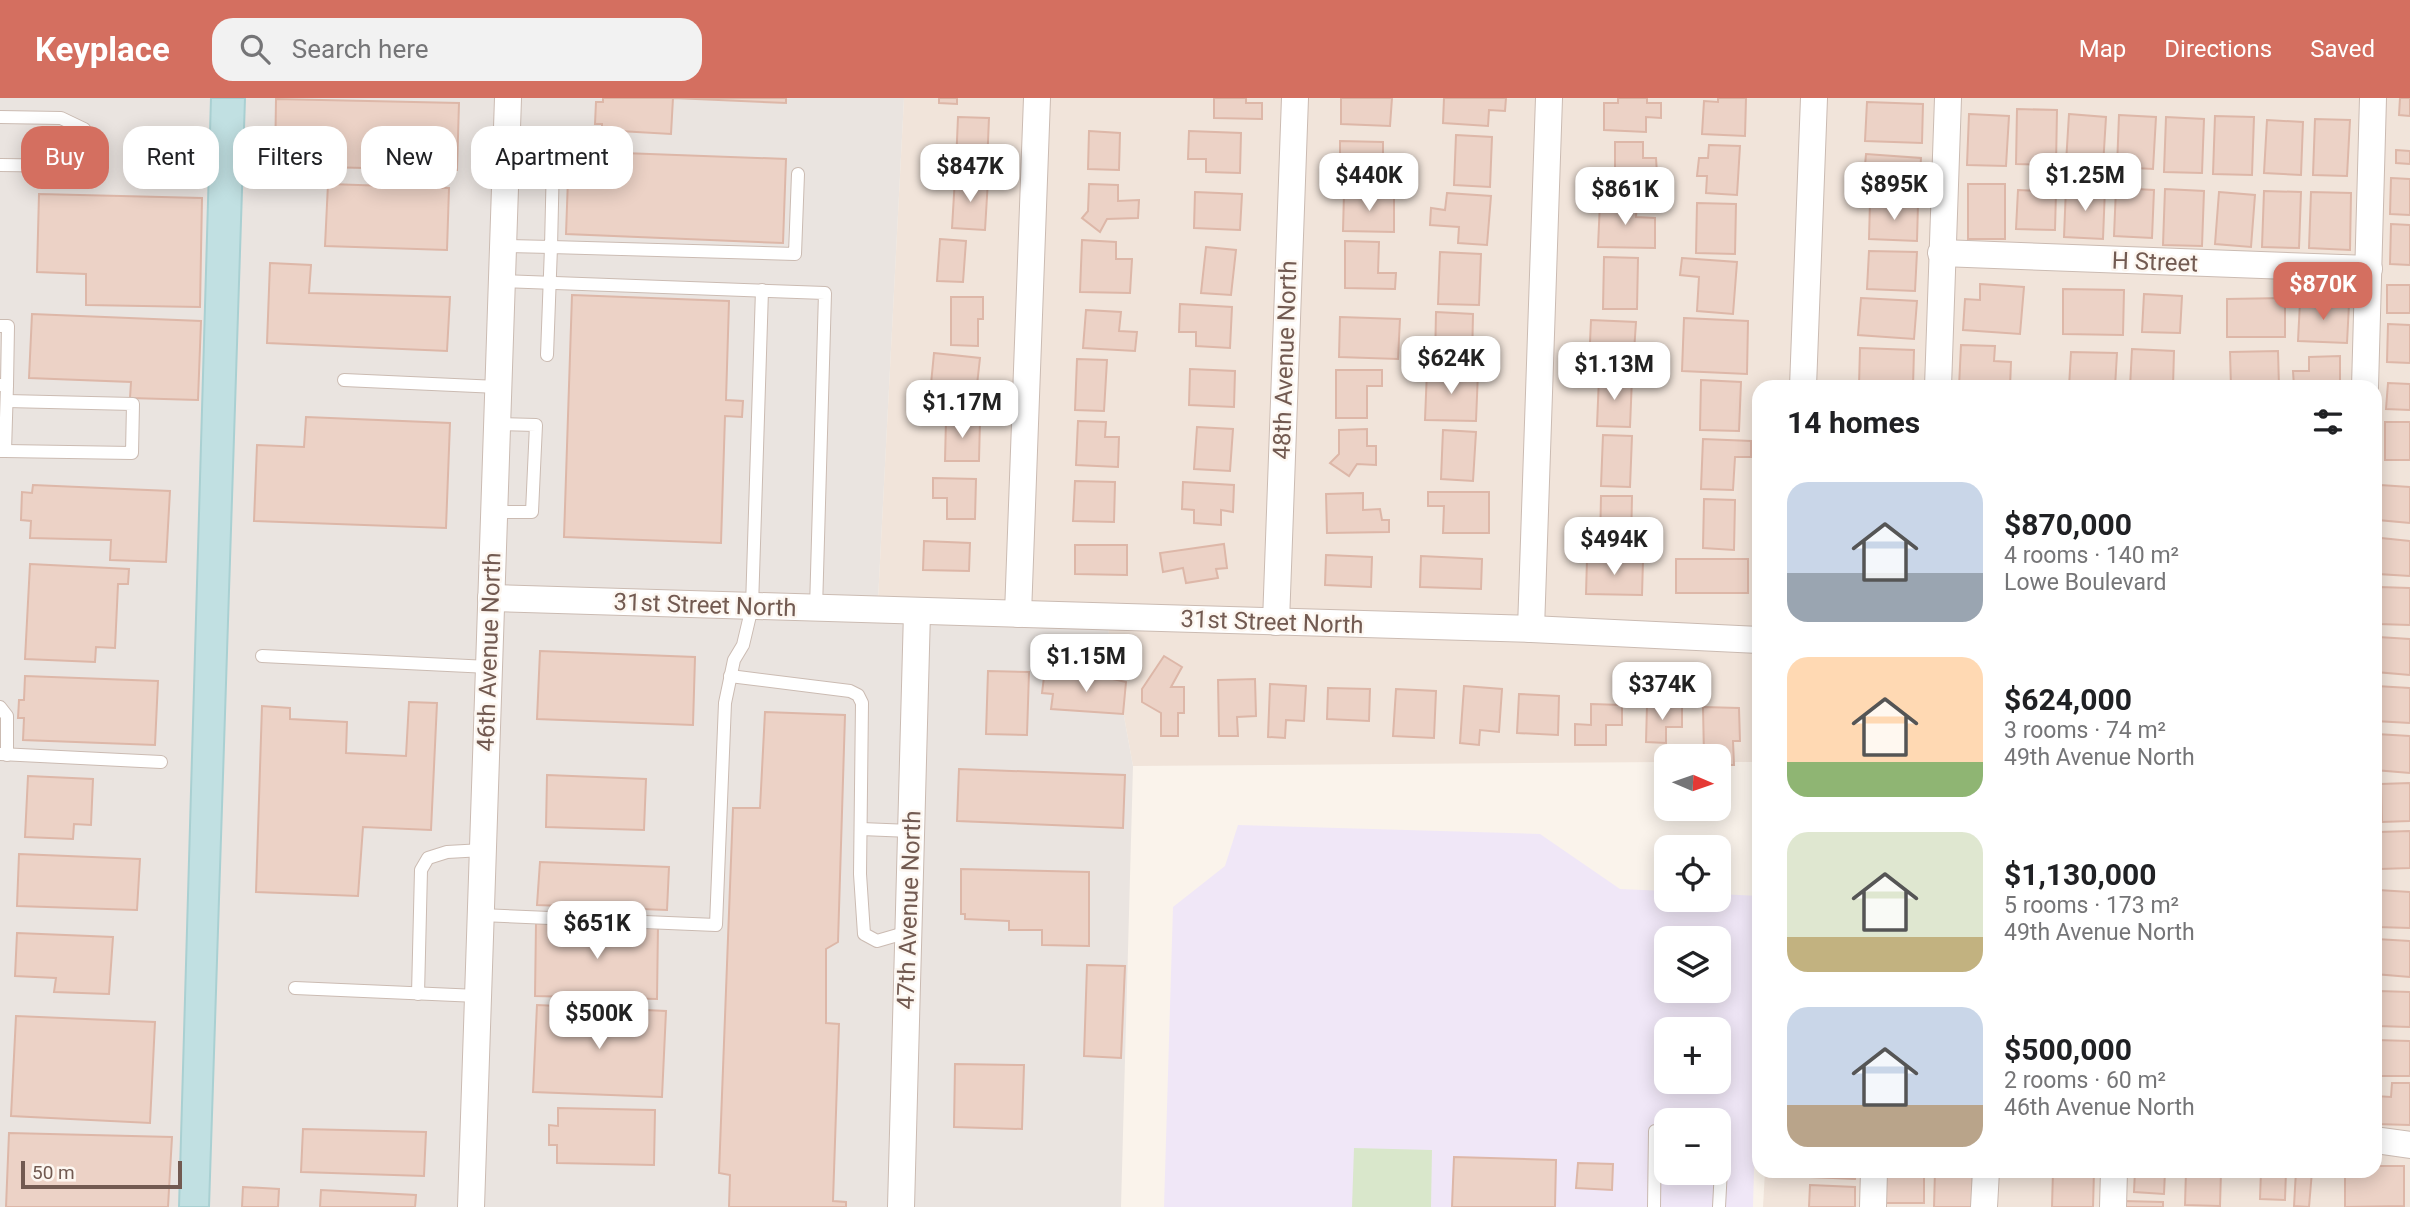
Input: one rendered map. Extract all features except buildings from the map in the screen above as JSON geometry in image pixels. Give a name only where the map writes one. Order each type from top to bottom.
[{"type":"street","name":"46th Avenue North","points":[[471,1207],[508,98]]},
{"type":"street","points":[[1018,614],[1038,98]]},
{"type":"street","name":"48th Avenue North","points":[[1276,622],[1295,98]]},
{"type":"street","points":[[1531,629],[1549,98]]},
{"type":"street","points":[[1803,380],[1814,98]]},
{"type":"street","points":[[1938,380],[1948,98]]},
{"type":"street","points":[[2365,380],[2374,98]]},
{"type":"street","name":"H Street","points":[[1941,253],[2369,270]]},
{"type":"street","name":"31st Street North","points":[[491,598],[1531,629],[1752,640]]},
{"type":"street","name":"47th Avenue North","points":[[901,1207],[917,612]]},
{"type":"street","points":[[2382,1141],[2410,1145]]},
{"type":"street","points":[[1873,1207],[1874,1178]]},
{"type":"street","points":[[1984,1207],[1986,1178]]},
{"type":"street","points":[[2113,1207],[2114,1178]]},
{"type":"lane","points":[[0,117],[61,118],[84,129],[79,166],[0,165]]},
{"type":"lane","points":[[503,246],[795,254],[798,174]]},
{"type":"lane","points":[[547,355],[552,189]]},
{"type":"lane","points":[[500,281],[825,293],[816,609]]},
{"type":"lane","points":[[481,915],[716,925],[725,703],[734,660],[743,645],[752,607],[762,290]]},
{"type":"lane","points":[[0,326],[8,326],[3,385],[7,401],[3,451],[132,453],[133,404],[7,401]]},
{"type":"lane","points":[[344,380],[498,387]]},
{"type":"lane","points":[[494,512],[532,512],[536,425],[497,424]]},
{"type":"lane","points":[[262,656],[489,667]]},
{"type":"lane","points":[[730,676],[850,691],[858,695],[862,703],[860,873],[864,934],[877,941],[908,932]]},
{"type":"lane","points":[[0,707],[7,716],[3,754],[161,762]]},
{"type":"lane","points":[[861,829],[911,831]]},
{"type":"lane","points":[[418,994],[421,870],[428,858],[447,852],[483,849]]},
{"type":"lane","points":[[295,988],[478,996]]},
{"type":"lane","points":[[1654,1185],[1654,1207]]},
{"type":"lane","points":[[1719,1207],[1720,1185]]},
{"type":"shaded area","points":[[0,98],[211,98],[210,126],[123,126],[123,189],[208,189],[179,1207],[0,1207]]},
{"type":"shaded area","points":[[245,98],[495,98],[494,126],[471,126],[471,189],[492,189],[459,1207],[209,1207],[242,189],[347,189],[347,126],[244,126]]},
{"type":"shaded area","points":[[520,98],[904,98],[878,600],[504,587],[517,189],[633,189],[633,126],[519,126]]},
{"type":"shaded area","points":[[904,98],[1025,98],[1006,603],[878,600]]},
{"type":"shaded area","points":[[1050,98],[1282,98],[1263,610],[1031,604]]},
{"type":"shaded area","points":[[1308,98],[1537,98],[1519,618],[1288,611]]},
{"type":"shaded area","points":[[1562,98],[1802,98],[1791,380],[1752,380],[1752,629],[1544,619]]},
{"type":"shaded area","points":[[1826,98],[2410,98],[2410,1207],[1763,1207],[1765,1178],[2382,1178],[2382,380],[1816,380]]},
{"type":"shaded area","points":[[503,609],[904,623],[888,1207],[484,1207]]},
{"type":"shaded area","points":[[929,624],[1108,628],[1133,766],[1121,1207],[913,1207]]},
{"type":"shaded area","points":[[1108,628],[1752,651],[1752,762],[1731,762],[1731,744],[1654,744],[1654,762],[1133,766]]},
{"type":"shaded area","points":[[1238,825],[1540,834],[1620,889],[1654,890],[1654,912],[1731,912],[1731,895],[1752,896],[1753,1207],[1164,1207],[1173,907],[1225,866]]},
{"type":"green space","points":[[1354,1148],[1432,1150],[1431,1207],[1352,1207]]},
{"type":"water","points":[[211,98],[245,98],[244,126],[233,126],[233,189],[242,189],[209,1207],[179,1207],[208,189],[219,189],[219,126],[210,126]]}]
